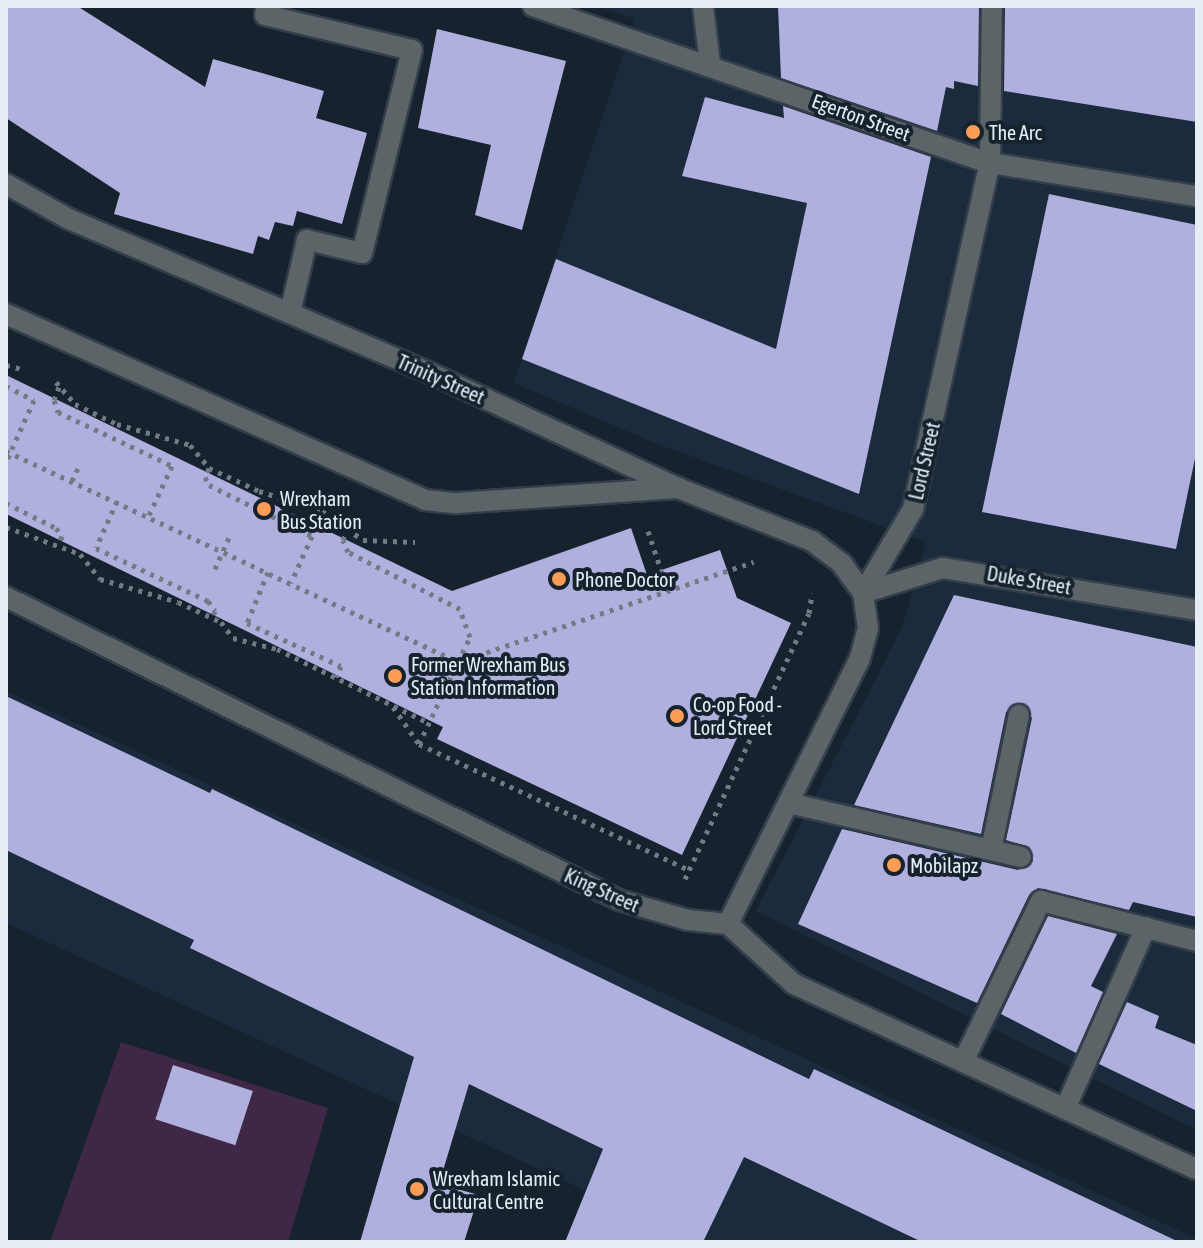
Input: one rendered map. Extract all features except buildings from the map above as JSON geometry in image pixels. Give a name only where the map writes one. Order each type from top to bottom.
[{"type":"street","points":[[267,6],[265,15],[412,50],[362,253],[307,240],[290,313]]},
{"type":"street","name":"Egerton Street","points":[[533,6],[795,93],[990,163],[1197,196]]},
{"type":"street","points":[[703,6],[710,64]]},
{"type":"street","name":"Lord Street","points":[[863,593],[913,509],[990,163],[992,6]]},
{"type":"street","name":"Trinity Street","points":[[6,184],[69,219],[290,313],[678,488],[812,541],[842,564],[863,593]]},
{"type":"street","points":[[6,314],[394,491],[425,500],[456,503],[678,488]]},
{"type":"street","name":"Duke Street","points":[[863,593],[943,568],[1197,610]]},
{"type":"street","points":[[863,593],[868,628],[860,658],[728,924],[794,984],[1197,1169]]},
{"type":"street","name":"King Street","points":[[6,597],[619,900],[688,920],[728,924]]},
{"type":"street","points":[[991,850],[1019,715]]},
{"type":"street","points":[[789,803],[1021,857]]},
{"type":"street","points":[[963,1062],[1041,901],[1197,941]]},
{"type":"street","points":[[1065,1109],[1146,927]]},
{"type":"path","points":[[6,386],[34,400],[6,462]]},
{"type":"path","points":[[60,386],[54,400],[58,412],[172,466],[149,515]]},
{"type":"path","points":[[8,452],[149,515],[458,662],[812,541],[815,578],[809,613],[689,870],[419,744],[392,705]]},
{"type":"path","points":[[72,481],[80,464]]},
{"type":"path","points":[[209,468],[205,477],[209,485],[312,536],[291,583]]},
{"type":"path","points":[[117,501],[96,548],[208,601],[215,611],[212,618]]},
{"type":"path","points":[[6,503],[56,528],[59,544]]},
{"type":"path","points":[[6,527],[80,554],[100,579],[178,602],[212,618],[233,638],[277,649],[429,723]]},
{"type":"path","points":[[347,531],[343,540],[348,552],[460,609],[470,637],[419,744]]},
{"type":"path","points":[[215,569],[231,533]]},
{"type":"path","points":[[268,572],[247,623],[341,666],[336,677]]},
{"type":"shaded area","points":[[596,6],[1197,6],[1197,1130],[756,911],[902,628],[926,542],[655,443],[514,383],[635,19]]},
{"type":"shaded area","points":[[6,691],[1197,1239],[1197,1242],[697,1242],[6,923]]},
{"type":"shaded area","points":[[121,1042],[328,1108],[288,1242],[50,1242]]},
{"type":"place","name":"The Arc","points":[[973,132]]},
{"type":"place","name":"Wrexham Bus Station","points":[[264,509]]},
{"type":"place","name":"Phone Doctor","points":[[559,579]]},
{"type":"place","name":"Former Wrexham Bus Station Information","points":[[395,676]]},
{"type":"place","name":"Co-op Food - Lord Street","points":[[677,716]]},
{"type":"place","name":"Mobilapz","points":[[894,865]]},
{"type":"place","name":"Wrexham Islamic Cultural Centre","points":[[417,1189]]}]
